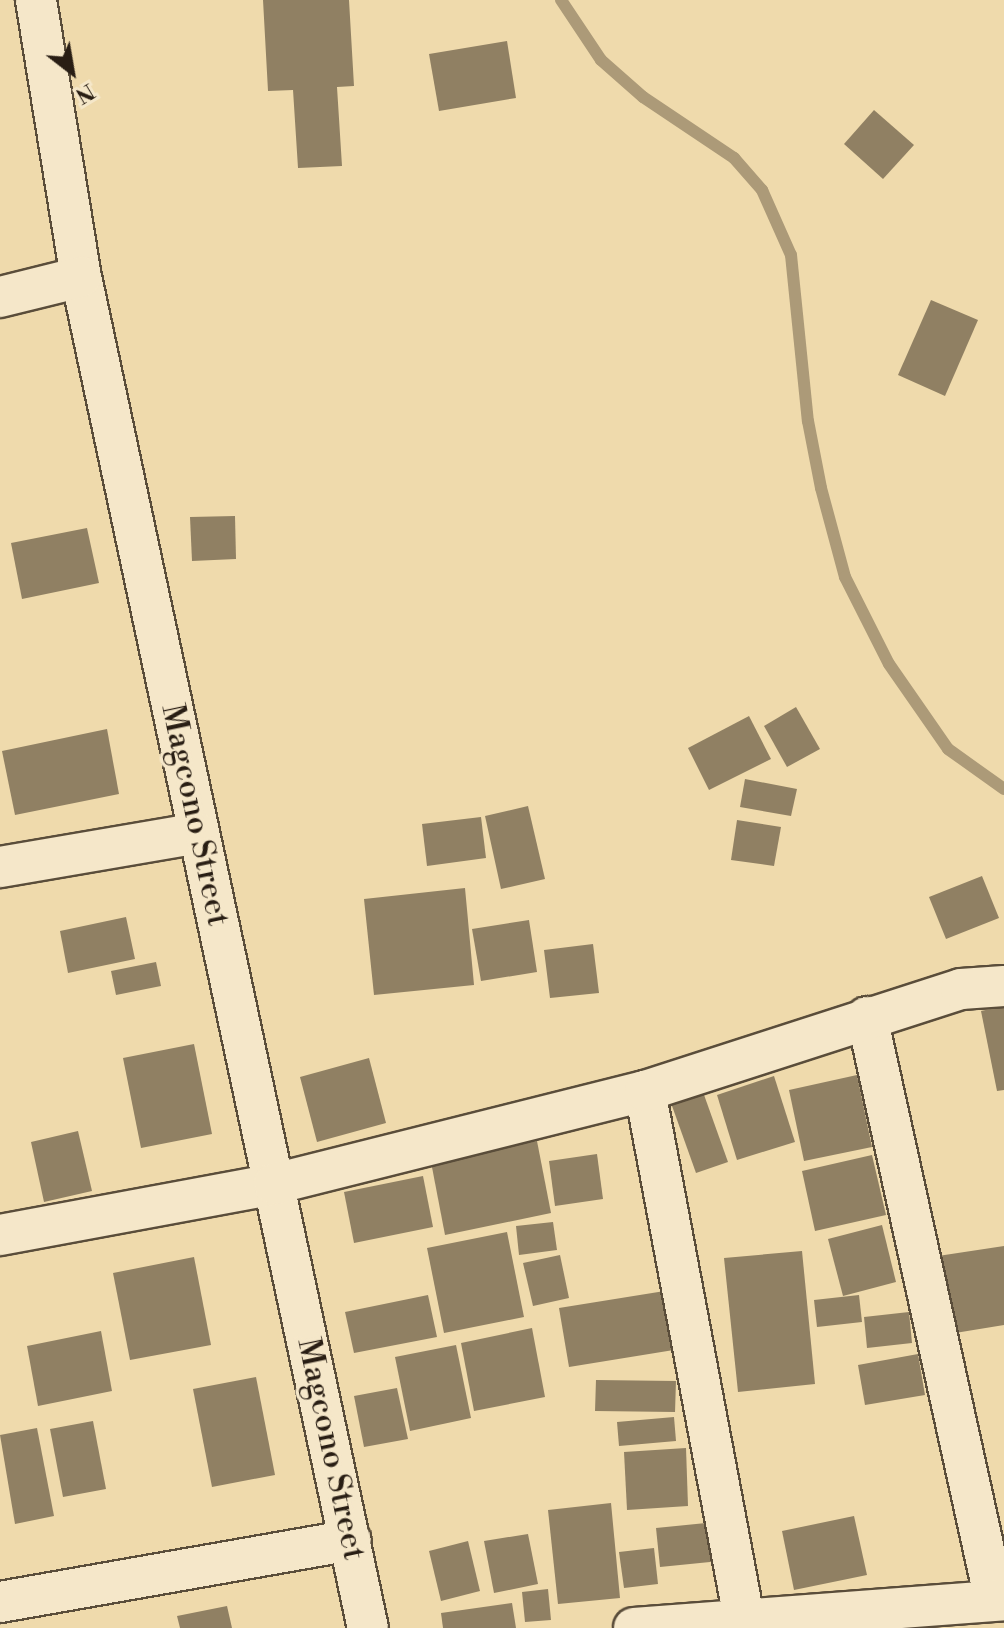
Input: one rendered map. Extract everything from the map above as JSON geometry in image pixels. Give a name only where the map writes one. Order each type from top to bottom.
[{"type":"street","name":"Magcono Street","points":[[36,0],[81,277],[368,1628]]},
{"type":"street","points":[[0,297],[81,277]]},
{"type":"street","points":[[0,867],[198,833]]},
{"type":"street","points":[[0,1235],[274,1184],[645,1091],[961,989],[1004,986]]},
{"type":"street","points":[[634,1628],[999,1600],[867,1017]]},
{"type":"street","points":[[645,1091],[744,1618]]},
{"type":"street","points":[[0,1602],[351,1540]]},
{"type":"building","points":[[263,0],[349,0],[354,86],[337,87],[342,166],[298,168],[293,90],[268,91]]},
{"type":"building","points":[[507,41],[516,98],[439,111],[429,54]]},
{"type":"building","points":[[874,110],[914,145],[883,179],[844,144]]},
{"type":"building","points":[[931,300],[978,320],[945,396],[898,375]]},
{"type":"building","points":[[235,516],[236,559],[192,561],[190,517]]},
{"type":"building","points":[[87,528],[99,583],[22,599],[11,543]]},
{"type":"building","points":[[796,707],[820,749],[787,767],[764,726]]},
{"type":"building","points":[[749,716],[771,759],[709,790],[688,748]]},
{"type":"building","points":[[107,729],[119,794],[15,815],[2,751]]},
{"type":"building","points":[[745,779],[797,789],[791,816],[740,807]]},
{"type":"building","points":[[528,806],[545,879],[501,889],[485,816]]},
{"type":"building","points":[[481,817],[486,858],[427,866],[422,824]]},
{"type":"building","points":[[737,820],[781,827],[774,866],[731,860]]},
{"type":"building","points":[[982,876],[999,918],[946,939],[929,897]]},
{"type":"building","points":[[465,888],[474,985],[374,995],[364,899]]},
{"type":"building","points":[[126,917],[135,959],[68,973],[60,931]]},
{"type":"building","points":[[529,920],[537,972],[481,981],[472,929]]},
{"type":"building","points":[[593,944],[599,993],[550,998],[544,950]]},
{"type":"building","points":[[156,962],[161,986],[116,995],[111,971]]},
{"type":"building","points":[[1004,1006],[1004,1090],[997,1091],[981,1011]]},
{"type":"building","points":[[194,1044],[212,1134],[141,1148],[123,1058]]},
{"type":"building","points":[[369,1058],[386,1123],[317,1142],[300,1077]]},
{"type":"building","points":[[857,1075],[872,1147],[804,1161],[789,1090]]},
{"type":"building","points":[[774,1076],[795,1142],[737,1160],[717,1095]]},
{"type":"building","points":[[703,1092],[728,1162],[696,1173],[671,1103]]},
{"type":"building","points":[[78,1131],[92,1191],[44,1202],[31,1142]]},
{"type":"building","points":[[537,1141],[551,1213],[445,1235],[431,1162]]},
{"type":"building","points":[[597,1154],[603,1199],[555,1206],[549,1161]]},
{"type":"building","points":[[872,1155],[886,1215],[815,1231],[802,1171]]},
{"type":"building","points":[[423,1176],[433,1227],[354,1243],[344,1192]]},
{"type":"building","points":[[553,1222],[557,1250],[519,1255],[516,1226]]},
{"type":"building","points":[[882,1225],[896,1282],[843,1296],[828,1239]]},
{"type":"building","points":[[507,1232],[524,1317],[444,1333],[427,1248]]},
{"type":"building","points":[[1004,1246],[1004,1325],[949,1334],[938,1256]]},
{"type":"building","points":[[802,1251],[815,1384],[738,1392],[724,1258]]},
{"type":"building","points":[[560,1255],[569,1298],[533,1306],[523,1263]]},
{"type":"building","points":[[194,1257],[211,1345],[130,1360],[113,1273]]},
{"type":"building","points":[[677,1289],[686,1348],[569,1367],[559,1308]]},
{"type":"building","points":[[428,1295],[437,1337],[354,1353],[345,1312]]},
{"type":"building","points":[[859,1295],[862,1322],[817,1327],[814,1300]]},
{"type":"building","points":[[909,1312],[912,1343],[867,1348],[864,1317]]},
{"type":"building","points":[[532,1328],[545,1397],[474,1411],[461,1343]]},
{"type":"building","points":[[101,1331],[112,1391],[38,1406],[27,1346]]},
{"type":"building","points":[[456,1345],[471,1418],[410,1431],[395,1357]]},
{"type":"building","points":[[918,1354],[925,1395],[865,1405],[858,1365]]},
{"type":"building","points":[[256,1377],[275,1475],[212,1487],[193,1389]]},
{"type":"building","points":[[596,1380],[676,1381],[675,1412],[595,1411]]},
{"type":"building","points":[[397,1388],[408,1439],[364,1447],[354,1396]]},
{"type":"building","points":[[674,1417],[676,1441],[619,1446],[617,1422]]},
{"type":"building","points":[[93,1421],[106,1489],[63,1497],[50,1429]]},
{"type":"building","points":[[37,1428],[54,1516],[15,1524],[0,1435]]},
{"type":"building","points":[[686,1448],[688,1506],[627,1510],[624,1452]]},
{"type":"building","points":[[611,1503],[620,1598],[558,1604],[548,1510]]},
{"type":"building","points":[[854,1516],[867,1575],[794,1590],[782,1531]]},
{"type":"building","points":[[716,1522],[720,1561],[660,1567],[656,1528]]},
{"type":"building","points":[[528,1534],[538,1584],[494,1593],[484,1541]]},
{"type":"building","points":[[468,1541],[480,1591],[441,1601],[429,1551]]},
{"type":"building","points":[[654,1548],[658,1584],[624,1588],[619,1552]]},
{"type":"building","points":[[548,1589],[551,1620],[525,1622],[522,1592]]},
{"type":"building","points":[[512,1603],[516,1628],[443,1628],[441,1613]]},
{"type":"building","points":[[227,1606],[232,1628],[180,1628],[177,1616]]},
{"type":"waterway","points":[[561,0],[601,60],[643,97],[734,158],[762,190],[791,255],[808,421],[821,488],[845,577],[889,664],[948,749],[1004,789]]}]
